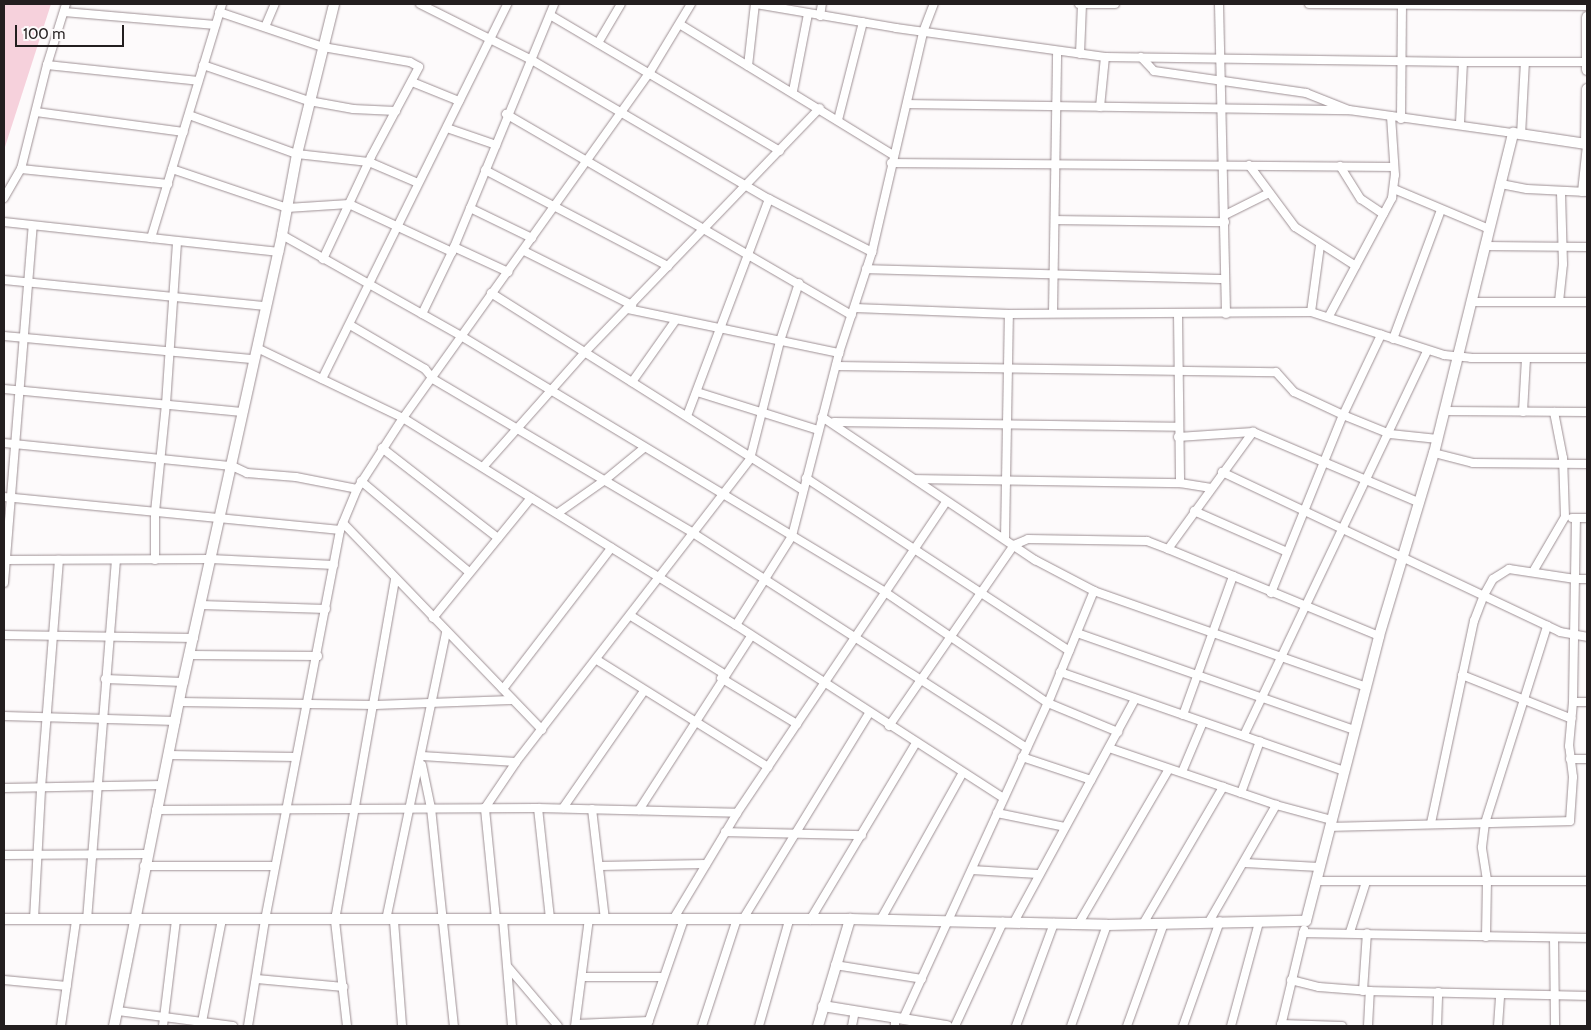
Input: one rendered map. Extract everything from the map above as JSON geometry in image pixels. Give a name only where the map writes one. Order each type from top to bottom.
[{"type":"street","points":[[265,27],[275,4]]},
{"type":"street","points":[[114,1026],[136,921],[144,866],[183,682],[191,655],[242,412],[282,235],[297,154],[334,4]]},
{"type":"street","points":[[420,4],[530,59],[768,199],[872,252]]},
{"type":"street","points":[[322,379],[370,286],[418,183],[507,4]]},
{"type":"street","points":[[422,314],[453,250],[496,145],[506,114],[554,4]]},
{"type":"street","points":[[598,43],[621,4]]},
{"type":"street","points":[[248,1026],[275,866],[306,705],[318,656],[341,527],[357,490],[382,448],[403,418],[434,379],[491,293],[524,251],[650,72],[681,25],[691,4]]},
{"type":"street","points":[[748,66],[756,4],[923,32],[1057,52],[1105,57],[1587,62]]},
{"type":"street","points":[[820,16],[822,4]]},
{"type":"street","points":[[736,625],[792,536],[839,353],[854,312],[872,252],[892,159],[908,104],[923,32],[934,4]]},
{"type":"street","points":[[1080,54],[1081,4],[1115,4]]},
{"type":"street","points":[[1219,4],[1223,106],[1226,314]]},
{"type":"street","points":[[1309,4],[1587,6]]},
{"type":"street","points":[[1401,119],[1402,4]]},
{"type":"street","points":[[4,198],[21,169],[46,65],[65,8],[215,26]]},
{"type":"street","points":[[151,238],[220,8],[265,27],[323,47],[416,64],[419,70],[369,162],[323,259]]},
{"type":"street","points":[[793,91],[808,14]]},
{"type":"street","points":[[550,15],[650,72],[780,151]]},
{"type":"street","points":[[1587,17],[1587,70]]},
{"type":"street","points":[[838,120],[863,22]]},
{"type":"street","points":[[681,25],[820,108],[892,159],[1394,167]]},
{"type":"street","points":[[1054,314],[1054,107],[1057,52]]},
{"type":"street","points":[[1100,107],[1105,57]]},
{"type":"street","points":[[1141,57],[1154,72],[1306,93],[1349,110]]},
{"type":"street","points":[[1460,124],[1463,62]]},
{"type":"street","points":[[1342,1026],[1281,1025],[1354,730],[1438,439],[1470,302],[1501,184],[1517,134],[1525,62]]},
{"type":"street","points":[[46,65],[198,80]]},
{"type":"street","points":[[203,65],[309,101],[353,109],[396,112]]},
{"type":"street","points":[[412,82],[459,101]]},
{"type":"street","points":[[1501,184],[1561,192],[1585,192],[1587,89]]},
{"type":"street","points":[[908,104],[1186,110],[1223,106],[1349,110],[1401,119],[1460,124],[1587,144]]},
{"type":"street","points":[[483,466],[586,351],[820,108]]},
{"type":"street","points":[[36,112],[184,132]]},
{"type":"street","points":[[506,114],[588,160],[749,256],[854,312],[1009,314],[1311,312],[1329,316],[1427,351],[1457,357],[1587,358]]},
{"type":"street","points":[[189,115],[297,154],[369,162],[418,183]]},
{"type":"street","points":[[1329,316],[1384,214],[1394,189],[1391,116]]},
{"type":"street","points":[[447,128],[496,145]]},
{"type":"street","points":[[1249,165],[1295,228],[1356,266]]},
{"type":"street","points":[[1340,166],[1361,198],[1384,214]]},
{"type":"street","points":[[21,169],[168,184]]},
{"type":"street","points":[[172,169],[287,208],[350,204],[398,229],[508,272]]},
{"type":"street","points":[[485,170],[668,266]]},
{"type":"street","points":[[1394,189],[1489,229]]},
{"type":"street","points":[[1559,302],[1563,247],[1561,192]]},
{"type":"street","points":[[1055,220],[1225,218],[1268,193]]},
{"type":"street","points":[[687,416],[749,256],[768,199]]},
{"type":"street","points":[[470,208],[532,238]]},
{"type":"street","points":[[1393,339],[1441,210]]},
{"type":"street","points":[[4,222],[278,252]]},
{"type":"street","points":[[4,583],[7,498],[15,444],[33,226]]},
{"type":"street","points":[[282,235],[461,336],[723,496],[885,592],[1048,703],[1118,732]]},
{"type":"street","points":[[154,560],[155,512],[166,404],[177,241]]},
{"type":"street","points":[[1311,312],[1320,245]]},
{"type":"street","points":[[1485,246],[1587,246]]},
{"type":"street","points":[[524,251],[630,307],[719,330],[839,353]]},
{"type":"street","points":[[866,269],[1054,276],[1225,279]]},
{"type":"street","points":[[4,280],[266,306]]},
{"type":"street","points":[[512,1026],[507,966],[485,808],[516,762],[631,616],[750,459],[780,341],[799,283]]},
{"type":"street","points":[[491,293],[586,351],[750,459],[803,490]]},
{"type":"street","points":[[1470,302],[1587,302]]},
{"type":"street","points":[[1005,538],[1009,424],[1009,314]]},
{"type":"street","points":[[1178,314],[1177,428],[1180,483]]},
{"type":"street","points":[[632,382],[675,320]]},
{"type":"street","points":[[350,325],[425,369],[434,379],[606,480],[693,534],[1027,748]]},
{"type":"street","points":[[1271,592],[1286,551],[1343,415],[1381,335]]},
{"type":"street","points":[[4,336],[254,359]]},
{"type":"street","points":[[257,348],[403,418],[483,466],[611,548],[660,576],[962,774],[1003,798]]},
{"type":"street","points":[[1244,735],[1390,434],[1427,351]]},
{"type":"street","points":[[1523,412],[1526,358]]},
{"type":"street","points":[[836,366],[1008,370],[1276,372],[1294,392],[1343,415],[1390,434],[1438,439]]},
{"type":"street","points":[[4,389],[242,412]]},
{"type":"street","points":[[697,392],[761,414],[818,430]]},
{"type":"street","points":[[1445,411],[1587,412]]},
{"type":"street","points":[[1534,570],[1565,518],[1564,464],[1554,412]]},
{"type":"street","points":[[822,417],[833,422],[946,502],[1014,545],[1094,591],[1366,687]]},
{"type":"street","points":[[833,422],[916,426],[1009,424],[1177,428]]},
{"type":"street","points":[[1178,437],[1253,432],[1420,503]]},
{"type":"street","points":[[1168,549],[1210,488],[1253,432]]},
{"type":"street","points":[[4,443],[232,466],[248,473],[296,477],[357,490]]},
{"type":"street","points":[[382,448],[498,538]]},
{"type":"street","points":[[558,513],[606,480],[644,448]]},
{"type":"street","points":[[1434,453],[1473,464],[1587,464]]},
{"type":"street","points":[[1222,472],[1403,560],[1484,595],[1547,626],[1576,637],[1587,637]]},
{"type":"street","points":[[806,478],[912,551],[1069,651]]},
{"type":"street","points":[[916,479],[1007,482],[1180,483],[1210,488]]},
{"type":"street","points":[[361,481],[469,572]]},
{"type":"street","points":[[7,498],[219,519],[341,527],[395,579],[542,730]]},
{"type":"street","points":[[433,618],[531,498]]},
{"type":"street","points":[[589,918],[576,1025],[648,1024],[679,918],[706,864],[737,813],[946,502]]},
{"type":"street","points":[[1194,511],[1286,551]]},
{"type":"street","points":[[1565,518],[1587,518]]},
{"type":"street","points":[[1109,748],[1332,824],[1570,821],[1573,776],[1570,759],[1576,637],[1576,518]]},
{"type":"street","points":[[889,726],[920,680],[952,638],[1014,545],[1028,539],[1147,541],[1306,608],[1380,636]]},
{"type":"street","points":[[503,689],[611,548]]},
{"type":"street","points":[[5,560],[211,559],[334,565]]},
{"type":"street","points":[[34,920],[41,788],[59,560]]},
{"type":"street","points":[[87,920],[96,786],[116,560]]},
{"type":"street","points":[[1431,823],[1462,675],[1484,595],[1500,572],[1509,568],[1534,570],[1575,579],[1587,579]]},
{"type":"street","points":[[1183,714],[1214,634],[1233,576]]},
{"type":"street","points":[[347,1026],[335,920],[375,705],[395,579]]},
{"type":"street","points":[[898,1021],[922,979],[972,870],[1003,798],[1048,703],[1094,591]]},
{"type":"street","points":[[201,605],[326,609]]},
{"type":"street","points":[[631,616],[797,724]]},
{"type":"street","points":[[1486,937],[1487,880],[1482,850],[1485,823],[1505,769],[1523,699],[1547,626]]},
{"type":"street","points":[[402,1026],[390,921],[408,807],[422,759],[446,632]]},
{"type":"street","points":[[1077,632],[1354,730]]},
{"type":"street","points":[[4,635],[194,638]]},
{"type":"street","points":[[639,810],[694,721],[751,636]]},
{"type":"street","points":[[191,655],[318,656]]},
{"type":"street","points":[[597,660],[768,768]]},
{"type":"street","points":[[1060,672],[1344,771]]},
{"type":"street","points":[[1462,675],[1572,719]]},
{"type":"street","points":[[106,679],[183,682]]},
{"type":"street","points":[[563,808],[644,691]]},
{"type":"street","points":[[955,1026],[1009,922],[1038,874],[1135,699]]},
{"type":"street","points":[[180,702],[375,705],[512,700]]},
{"type":"street","points":[[1573,702],[1587,702]]},
{"type":"street","points":[[702,1026],[740,919],[869,713]]},
{"type":"street","points":[[4,716],[102,721],[176,721]]},
{"type":"street","points":[[1182,772],[1203,722]]},
{"type":"street","points":[[1241,793],[1260,741]]},
{"type":"street","points":[[810,920],[916,743]]},
{"type":"street","points":[[168,755],[296,757]]},
{"type":"street","points":[[1022,757],[1091,780]]},
{"type":"street","points":[[422,759],[516,762]]},
{"type":"street","points":[[422,759],[430,808],[454,1026]]},
{"type":"street","points":[[1570,759],[1587,759]]},
{"type":"street","points":[[1079,923],[1169,768]]},
{"type":"street","points":[[881,919],[962,774]]},
{"type":"street","points":[[4,788],[162,785]]},
{"type":"street","points":[[1143,924],[1223,787]]},
{"type":"street","points":[[1183,1026],[1215,920],[1276,805]]},
{"type":"street","points":[[156,810],[408,807],[563,808],[737,813]]},
{"type":"street","points":[[538,808],[550,919]]},
{"type":"street","points":[[592,809],[606,919]]},
{"type":"street","points":[[997,813],[1064,827]]},
{"type":"street","points":[[725,832],[862,835]]},
{"type":"street","points":[[4,855],[147,854]]},
{"type":"street","points":[[1245,863],[1319,867]]},
{"type":"street","points":[[600,866],[706,864]]},
{"type":"street","points":[[144,866],[275,866]]},
{"type":"street","points":[[972,870],[1038,874]]},
{"type":"street","points":[[1316,881],[1587,881]]},
{"type":"street","points":[[1350,932],[1366,882]]},
{"type":"street","points":[[4,919],[136,921],[222,919],[390,921],[589,918],[788,921],[881,919],[1107,925],[1215,920],[1259,922],[1306,921]]},
{"type":"street","points":[[202,1022],[222,919]]},
{"type":"street","points":[[818,1026],[850,919]]},
{"type":"street","points":[[61,1026],[76,920]]},
{"type":"street","points":[[163,1026],[162,1016],[176,920]]},
{"type":"street","points":[[759,1026],[788,921]]},
{"type":"street","points":[[1231,1026],[1259,922]]},
{"type":"street","points":[[1016,1026],[1054,923]]},
{"type":"street","points":[[1127,1026],[1164,923]]},
{"type":"street","points":[[1071,1026],[1107,925]]},
{"type":"street","points":[[1303,933],[1350,932],[1486,937],[1587,938]]},
{"type":"street","points":[[1367,933],[1368,1026]]},
{"type":"street","points":[[1554,938],[1555,1026]]},
{"type":"street","points":[[836,964],[922,979]]},
{"type":"street","points":[[507,966],[558,1026]]},
{"type":"street","points":[[583,977],[663,977]]},
{"type":"street","points":[[257,979],[344,987]]},
{"type":"street","points":[[4,980],[67,986]]},
{"type":"street","points":[[1291,980],[1319,987],[1367,991],[1587,996]]},
{"type":"street","points":[[1437,1026],[1438,992]]},
{"type":"street","points":[[1498,1026],[1500,994]]},
{"type":"street","points":[[823,1006],[898,1021],[943,1026]]},
{"type":"street","points":[[118,1011],[233,1026]]},
{"type":"street","points":[[852,1026],[855,1011]]},
{"type":"shaded area","points":[[4,4],[51,4],[4,150]]}]
